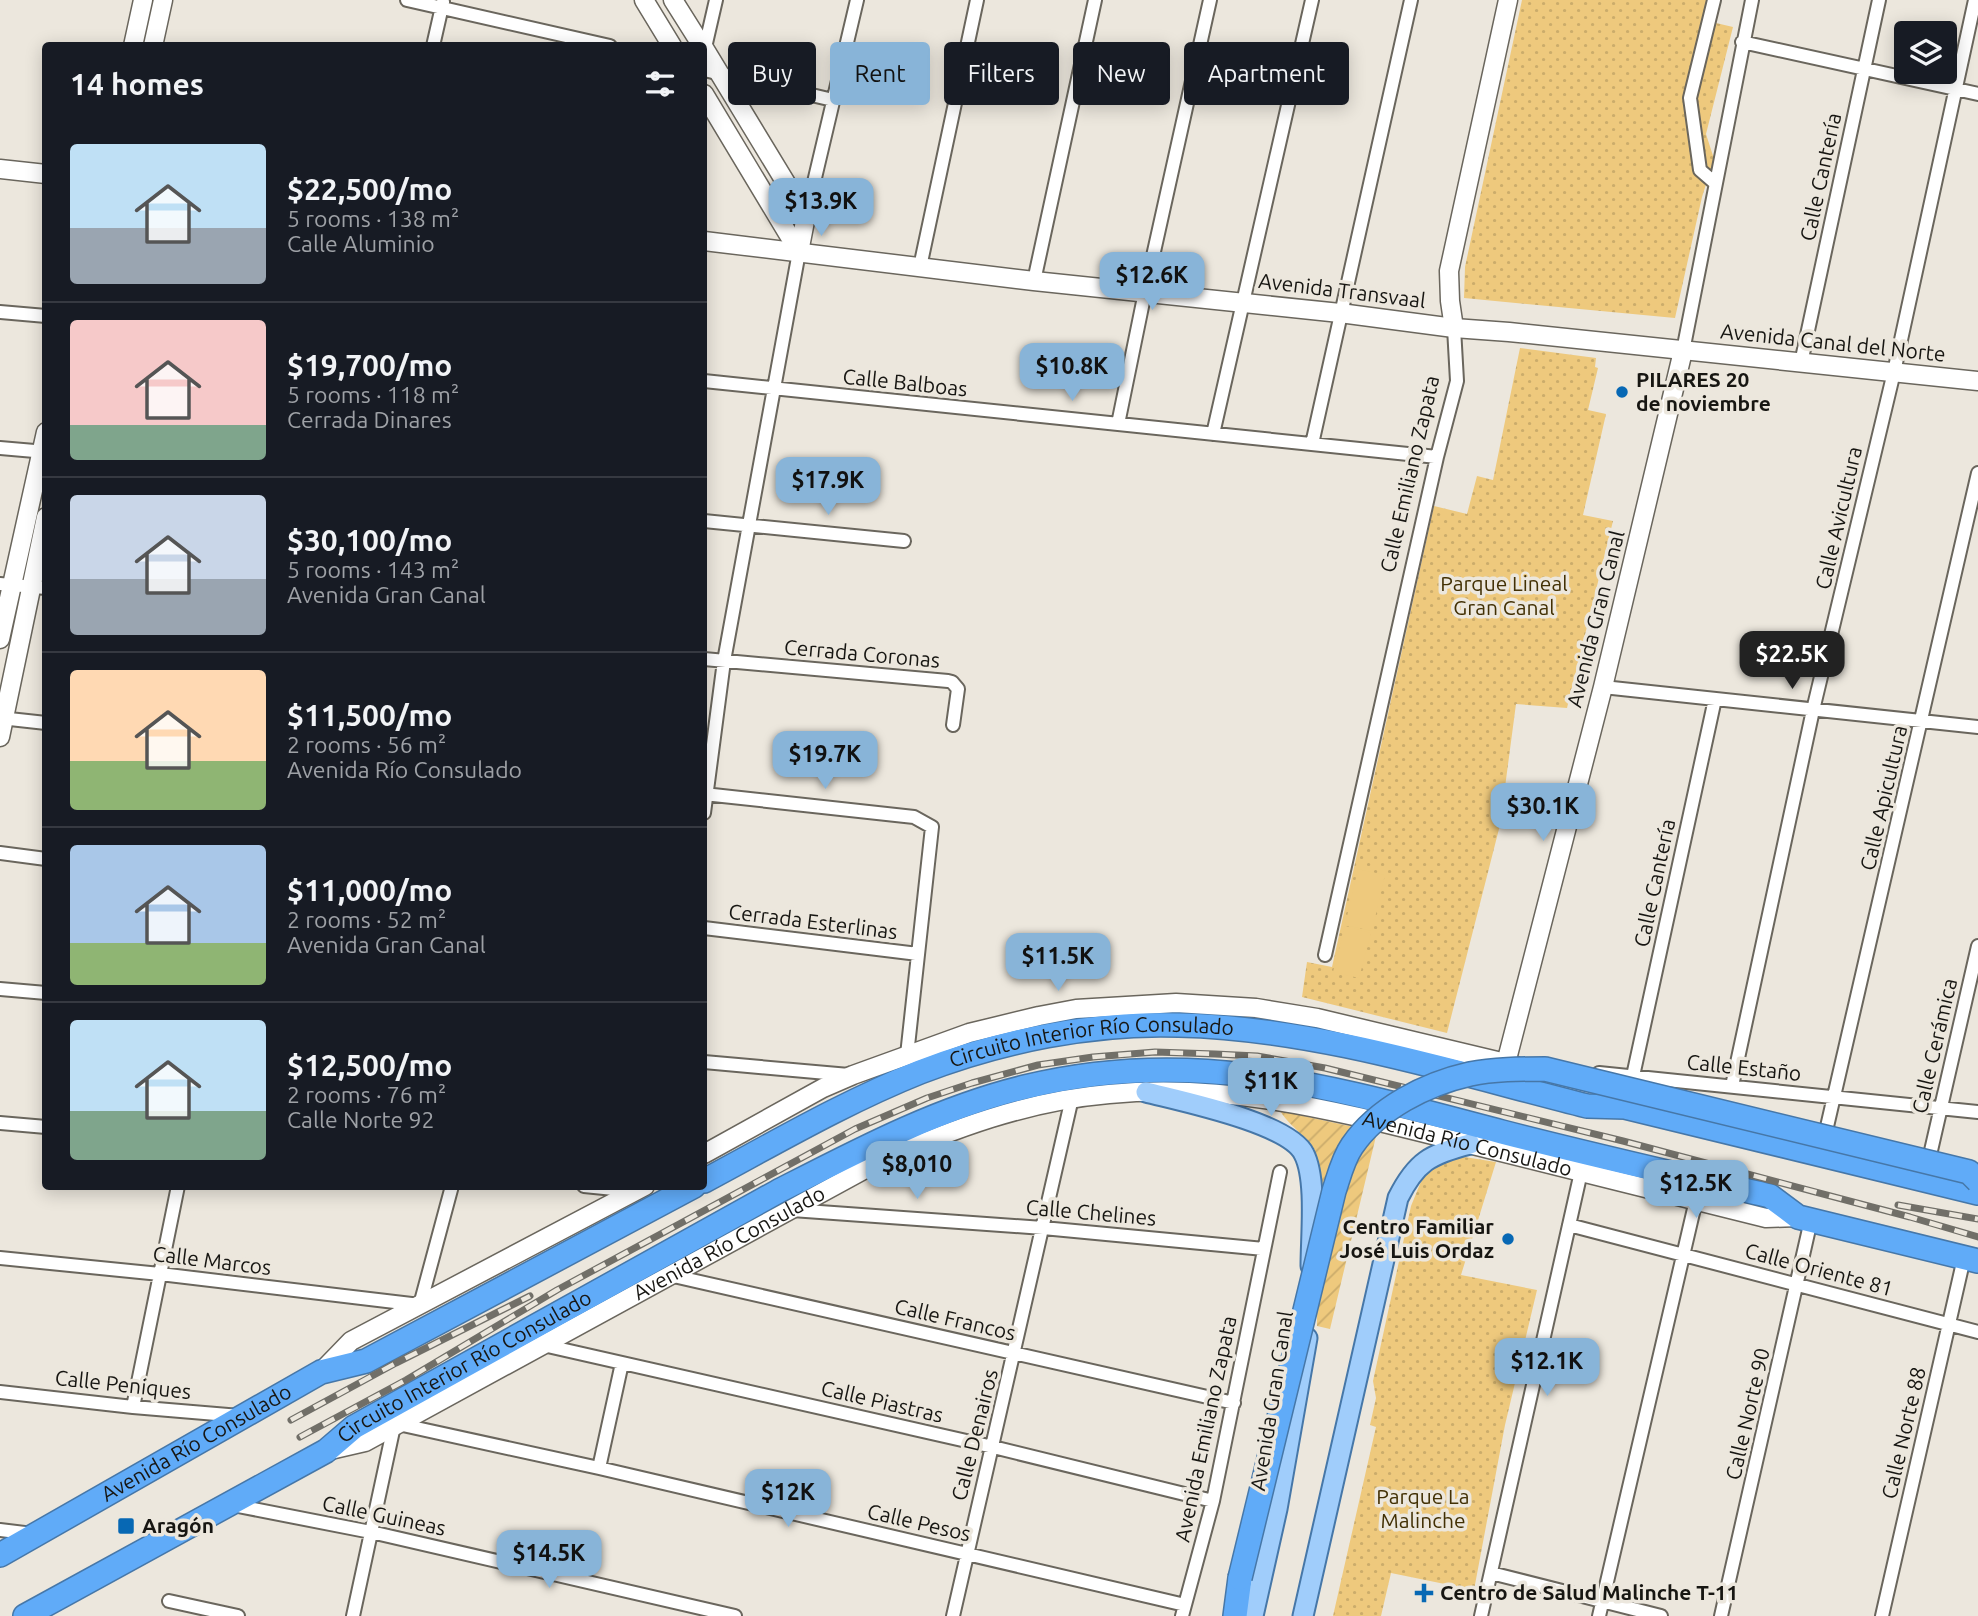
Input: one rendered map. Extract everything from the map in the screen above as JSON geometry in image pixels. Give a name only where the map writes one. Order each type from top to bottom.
[{"type":"highway","name":"Circuito Interior Río Consulado","points":[[707,1179],[885,1087],[962,1058],[1052,1036],[1095,1029],[1179,1025],[1374,1043],[1443,1059],[1587,1106],[1625,1107]]},
{"type":"highway","name":"Circuito Interior Río Consulado","points":[[327,1451],[354,1427],[778,1192],[902,1131],[978,1100],[1071,1077],[1127,1070],[1186,1069],[1289,1080],[1359,1107],[1427,1123],[1585,1153],[1770,1196],[1804,1218]]},
{"type":"highway","points":[[1235,1616],[1240,1578],[1331,1201],[1352,1147],[1382,1114],[1407,1098],[1470,1074],[1507,1069],[1545,1069],[1969,1172],[1978,1181]]},
{"type":"highway","points":[[1625,1107],[1978,1193]]},
{"type":"highway","points":[[321,1372],[366,1361],[687,1190]]},
{"type":"highway","name":"Avenida Río Consulado","points":[[1804,1218],[1971,1260]]},
{"type":"highway","name":"Avenida Río Consulado","points":[[0,1555],[321,1372]]},
{"type":"highway","name":"Avenida Río Consulado","points":[[25,1616],[327,1451]]},
{"type":"main road","points":[[134,42],[143,0]]},
{"type":"main road","points":[[154,42],[163,0]]},
{"type":"main road","points":[[644,0],[670,42]]},
{"type":"main road","points":[[673,0],[698,42]]},
{"type":"main road","name":"Calle Emiliano Zapata","points":[[1454,328],[1449,271],[1508,0]]},
{"type":"main road","points":[[712,73],[806,216],[799,252]]},
{"type":"main road","points":[[707,99],[799,252]]},
{"type":"main road","points":[[0,169],[42,174]]},
{"type":"main road","name":"Avenida Transvaal","points":[[707,241],[1034,281],[1683,351]]},
{"type":"main road","name":"Avenida Canal del Norte","points":[[1683,351],[1978,380]]},
{"type":"main road","name":"Avenida Gran Canal","points":[[1506,1063],[1603,687],[1683,351]]},
{"type":"main road","points":[[0,639],[6,584],[42,456]]},
{"type":"main road","points":[[0,737],[2,718],[38,587],[42,552]]},
{"type":"main road","points":[[707,1152],[853,1075],[969,1033],[1076,1009],[1138,1004],[1221,1004],[1317,1018],[1374,1043]]},
{"type":"main road","points":[[1443,1059],[1506,1063],[1590,1086],[1625,1107]]},
{"type":"main road","name":"Avenida Río Consulado","points":[[327,1451],[365,1442],[878,1162],[925,1141],[1017,1109],[1072,1098],[1188,1090],[1359,1107]]},
{"type":"main road","name":"Avenida Gran Canal","points":[[1146,1092],[1279,1132],[1304,1152],[1310,1173],[1311,1306],[1277,1509],[1253,1616]]},
{"type":"main road","name":"Avenida Río Consulado","points":[[1427,1123],[1470,1144],[1581,1172],[1766,1218],[1804,1218]]},
{"type":"main road","points":[[1303,1616],[1398,1198],[1410,1175],[1419,1165],[1431,1156],[1470,1144]]},
{"type":"main road","name":"Avenida Río Consulado","points":[[321,1372],[351,1341],[636,1190]]},
{"type":"street","points":[[407,0],[443,4],[594,42]]},
{"type":"street","points":[[705,42],[716,0]]},
{"type":"street","points":[[847,42],[857,0]]},
{"type":"street","points":[[920,267],[977,0]]},
{"type":"street","points":[[1034,281],[1095,0]]},
{"type":"street","points":[[1118,424],[1210,0]]},
{"type":"street","points":[[1213,434],[1312,0]]},
{"type":"street","points":[[1312,444],[1411,0]]},
{"type":"street","points":[[1714,0],[1690,98],[1700,170],[1715,183]]},
{"type":"street","name":"Avenida Gran Canal","points":[[1683,351],[1752,0]]},
{"type":"street","name":"Calle Cantería","points":[[1801,363],[1879,0]]},
{"type":"street","name":"Calle Avicultura","points":[[1732,1086],[1813,710],[1894,372],[1975,0]]},
{"type":"street","points":[[434,42],[443,4]]},
{"type":"street","points":[[1742,42],[1978,94]]},
{"type":"street","points":[[712,73],[830,99]]},
{"type":"street","points":[[806,216],[832,105]]},
{"type":"street","points":[[707,780],[724,661],[799,252]]},
{"type":"street","points":[[0,312],[42,316]]},
{"type":"street","name":"Calle Emiliano Zapata","points":[[1325,956],[1437,457],[1457,380],[1454,328]]},
{"type":"street","name":"Calle Balboas","points":[[707,382],[1437,457]]},
{"type":"street","points":[[0,448],[42,452]]},
{"type":"street","name":"Calle Apicultura","points":[[1826,1131],[1978,473]]},
{"type":"street","points":[[707,521],[904,541]]},
{"type":"street","points":[[6,584],[38,587]]},
{"type":"street","name":"Cerrada Coronas","points":[[707,659],[952,682],[958,690],[953,725]]},
{"type":"street","points":[[1603,687],[1978,727]]},
{"type":"street","name":"Calle Cantería","points":[[1633,1076],[1715,699]]},
{"type":"street","points":[[2,718],[42,723]]},
{"type":"street","points":[[707,794],[915,817],[932,827],[907,1055]]},
{"type":"street","points":[[0,853],[42,858]]},
{"type":"street","name":"Cerrada Esterlinas","points":[[707,928],[918,954]]},
{"type":"street","name":"Calle Cerámica","points":[[1930,1155],[1978,946]]},
{"type":"street","points":[[0,989],[42,993]]},
{"type":"street","points":[[707,1062],[853,1075]]},
{"type":"street","name":"Calle Estaño","points":[[1506,1063],[1978,1112]]},
{"type":"street","name":"Calle Denairos","points":[[953,1616],[1072,1098]]},
{"type":"street","points":[[0,1123],[42,1127]]},
{"type":"street","name":"Avenida Emiliano Zapata","points":[[1184,1611],[1213,1501],[1280,1172]]},
{"type":"street","points":[[1481,1616],[1581,1172]]},
{"type":"street","points":[[133,1407],[177,1190]]},
{"type":"street","points":[[420,1305],[451,1190]]},
{"type":"street","points":[[1599,1616],[1696,1200]]},
{"type":"street","name":"Calle Chelines","points":[[788,1209],[1043,1228],[1264,1250]]},
{"type":"street","name":"Calle Norte 90","points":[[1721,1616],[1798,1283],[1804,1218]]},
{"type":"street","name":"Calle Oriente 81","points":[[1569,1225],[1978,1332]]},
{"type":"street","name":"Calle Marcos","points":[[0,1258],[420,1305]]},
{"type":"street","name":"Calle Norte 88","points":[[1882,1616],[1948,1324],[1971,1260]]},
{"type":"street","name":"Calle Francos","points":[[668,1275],[1234,1403]]},
{"type":"street","name":"Calle Piastras","points":[[543,1345],[993,1447],[1213,1501]]},
{"type":"street","points":[[599,1468],[622,1363]]},
{"type":"street","name":"Calle Peniques","points":[[0,1392],[242,1416]]},
{"type":"street","points":[[353,1616],[396,1425]]},
{"type":"street","name":"Calle Pesos","points":[[396,1425],[599,1468],[966,1553],[1184,1611]]},
{"type":"street","name":"Calle Guineas","points":[[228,1504],[371,1532],[735,1616]]},
{"type":"street","points":[[0,1530],[37,1534]]},
{"type":"street","points":[[1491,1573],[1661,1616]]},
{"type":"street","points":[[170,1601],[239,1616]]},
{"type":"green space","points":[[1522,0],[1720,0],[1716,23],[1733,27],[1706,134],[1714,159],[1702,197],[1675,318],[1464,298],[1465,267]]},
{"type":"green space","name":"Parque Lineal Gran Canal","points":[[1520,348],[1596,358],[1595,367],[1598,368],[1588,410],[1606,414],[1583,515],[1613,521],[1567,708],[1516,704],[1500,825],[1447,1033],[1302,997],[1307,962],[1332,967],[1434,506],[1467,514],[1477,476],[1493,480]]},
{"type":"green space","points":[[1358,869],[1385,875],[1372,931],[1345,925]]},
{"type":"green space","points":[[1345,926],[1371,933],[1359,978],[1333,972]]},
{"type":"green space","points":[[1280,1111],[1377,1132],[1330,1329],[1317,1326],[1318,1169],[1306,1141]]},
{"type":"green space","name":"Parque La Malinche","points":[[1433,1152],[1496,1162],[1461,1275],[1537,1290],[1505,1425],[1474,1590],[1391,1573],[1381,1616],[1333,1616],[1376,1427],[1370,1425],[1376,1398],[1373,1381],[1411,1206]]},
{"type":"railway","points":[[300,1437],[406,1380],[557,1290],[855,1129],[927,1098],[972,1083],[1038,1065],[1093,1057],[1155,1052],[1215,1054],[1257,1056],[1325,1068],[1623,1141],[1978,1237]]},
{"type":"railway","points":[[1898,1205],[1978,1219]]},
{"type":"railway","points":[[291,1420],[396,1363],[530,1296]]},
{"type":"place","name":"PILARES 20 de noviembre","points":[[1622,392]]},
{"type":"place","name":"Centro Familiar José Luis Ordaz","points":[[1508,1239]]},
{"type":"place","name":"Aragón","points":[[126,1526]]},
{"type":"place","name":"Centro de Salud Malinche T-11","points":[[1424,1593]]}]
